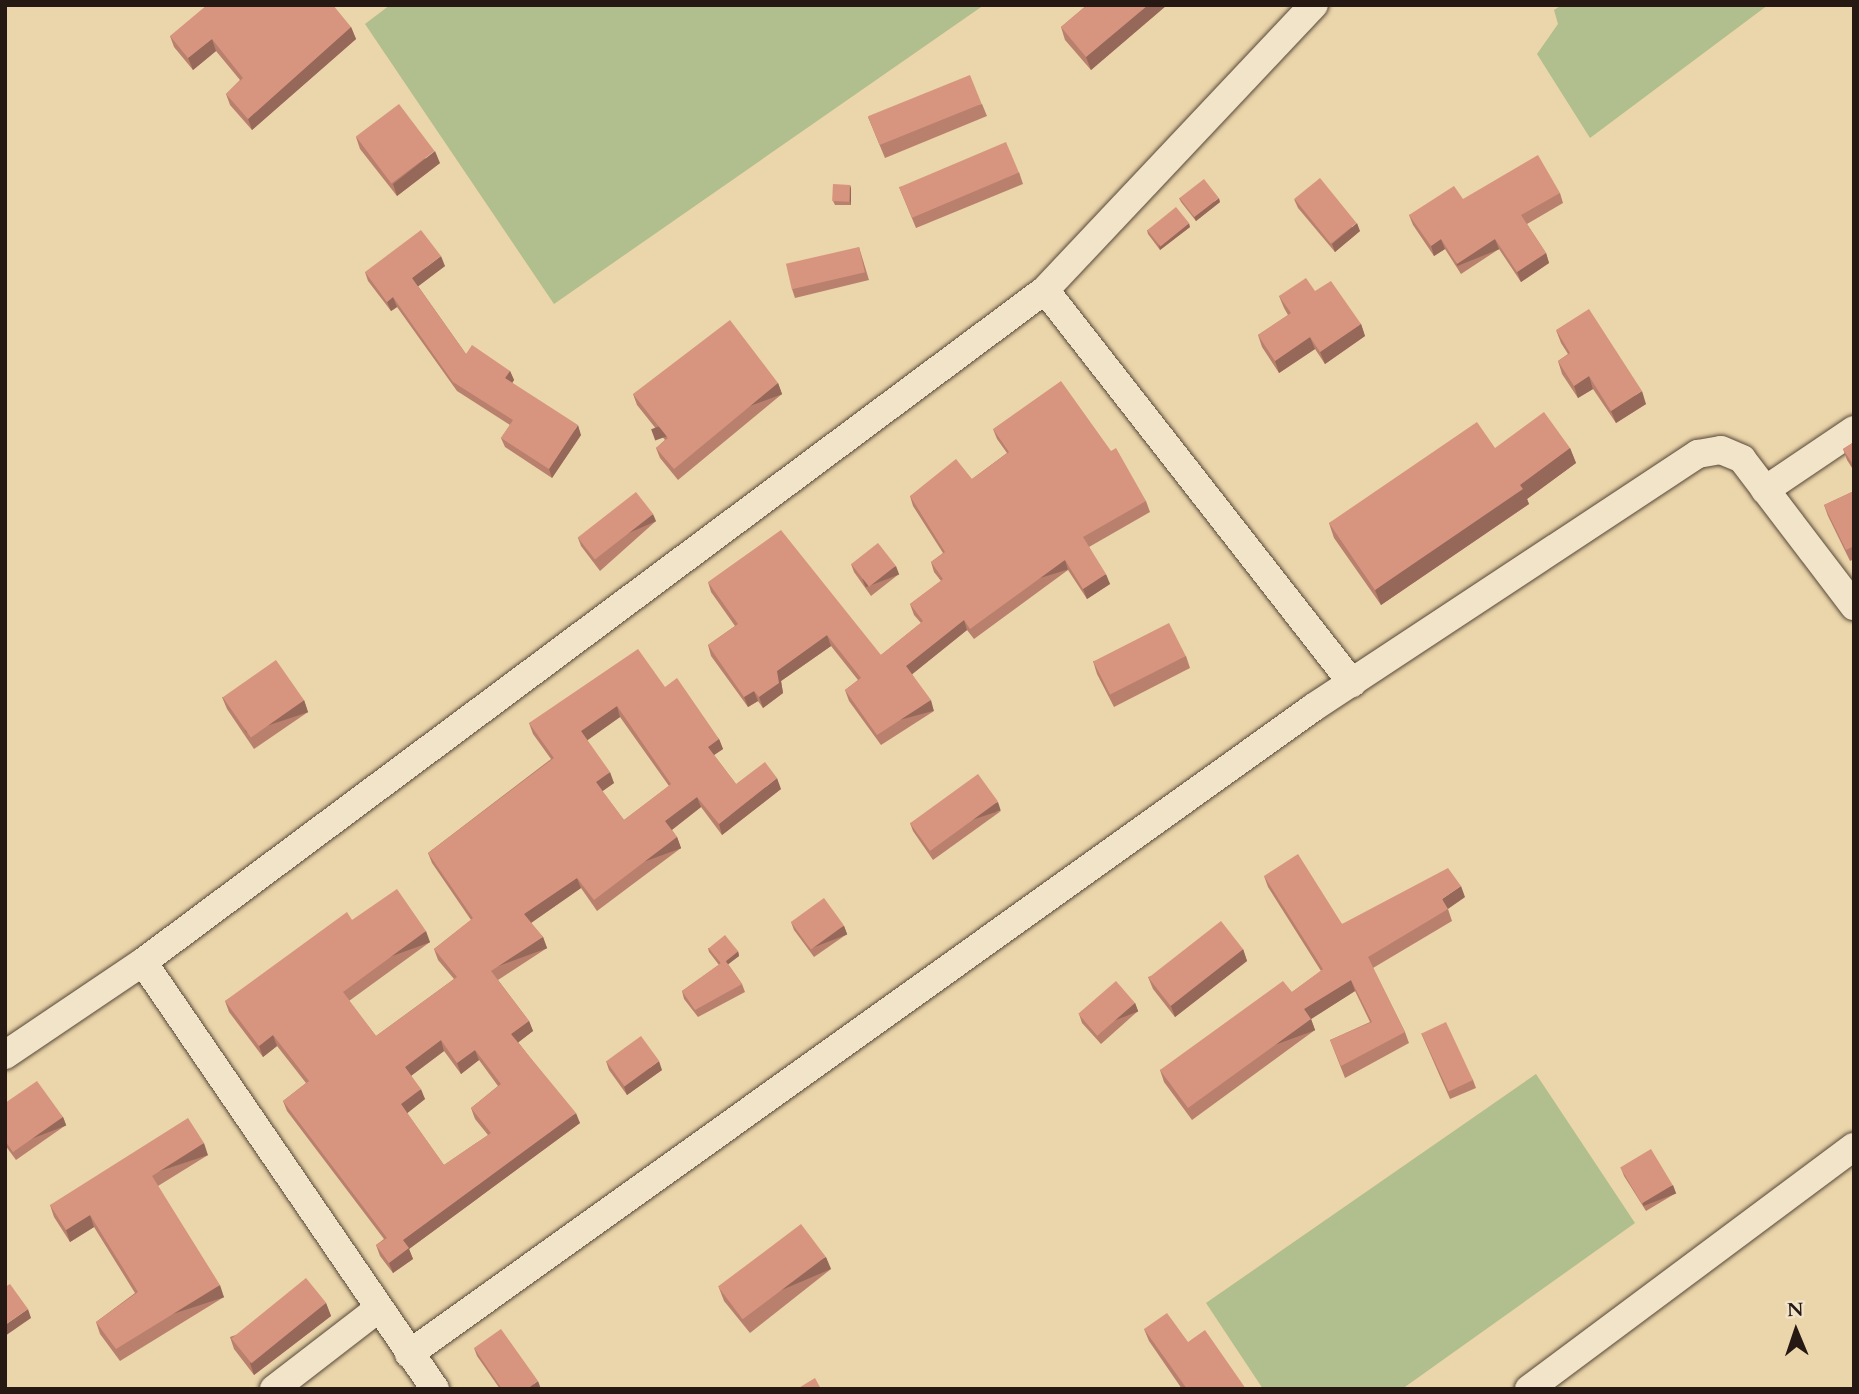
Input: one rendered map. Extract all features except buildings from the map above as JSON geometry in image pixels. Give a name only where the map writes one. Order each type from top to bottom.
[{"type":"street","points":[[5,1055],[143,962],[1045,290],[1314,5]]},
{"type":"street","points":[[1045,290],[1352,683]]},
{"type":"street","points":[[1765,490],[1854,430]]},
{"type":"street","points":[[409,1354],[1352,683],[1698,454],[1721,450],[1742,459],[1854,606]]},
{"type":"street","points":[[143,962],[435,1389]]},
{"type":"street","points":[[1529,1389],[1854,1147]]},
{"type":"street","points":[[274,1389],[378,1309]]},
{"type":"green space","points":[[390,5],[984,5],[554,304],[365,24]]},
{"type":"green space","points":[[1562,5],[1768,5],[1590,138],[1537,54],[1558,24],[1554,10]]},
{"type":"green space","points":[[1536,1074],[1635,1223],[1402,1389],[1263,1389],[1206,1303]]}]
